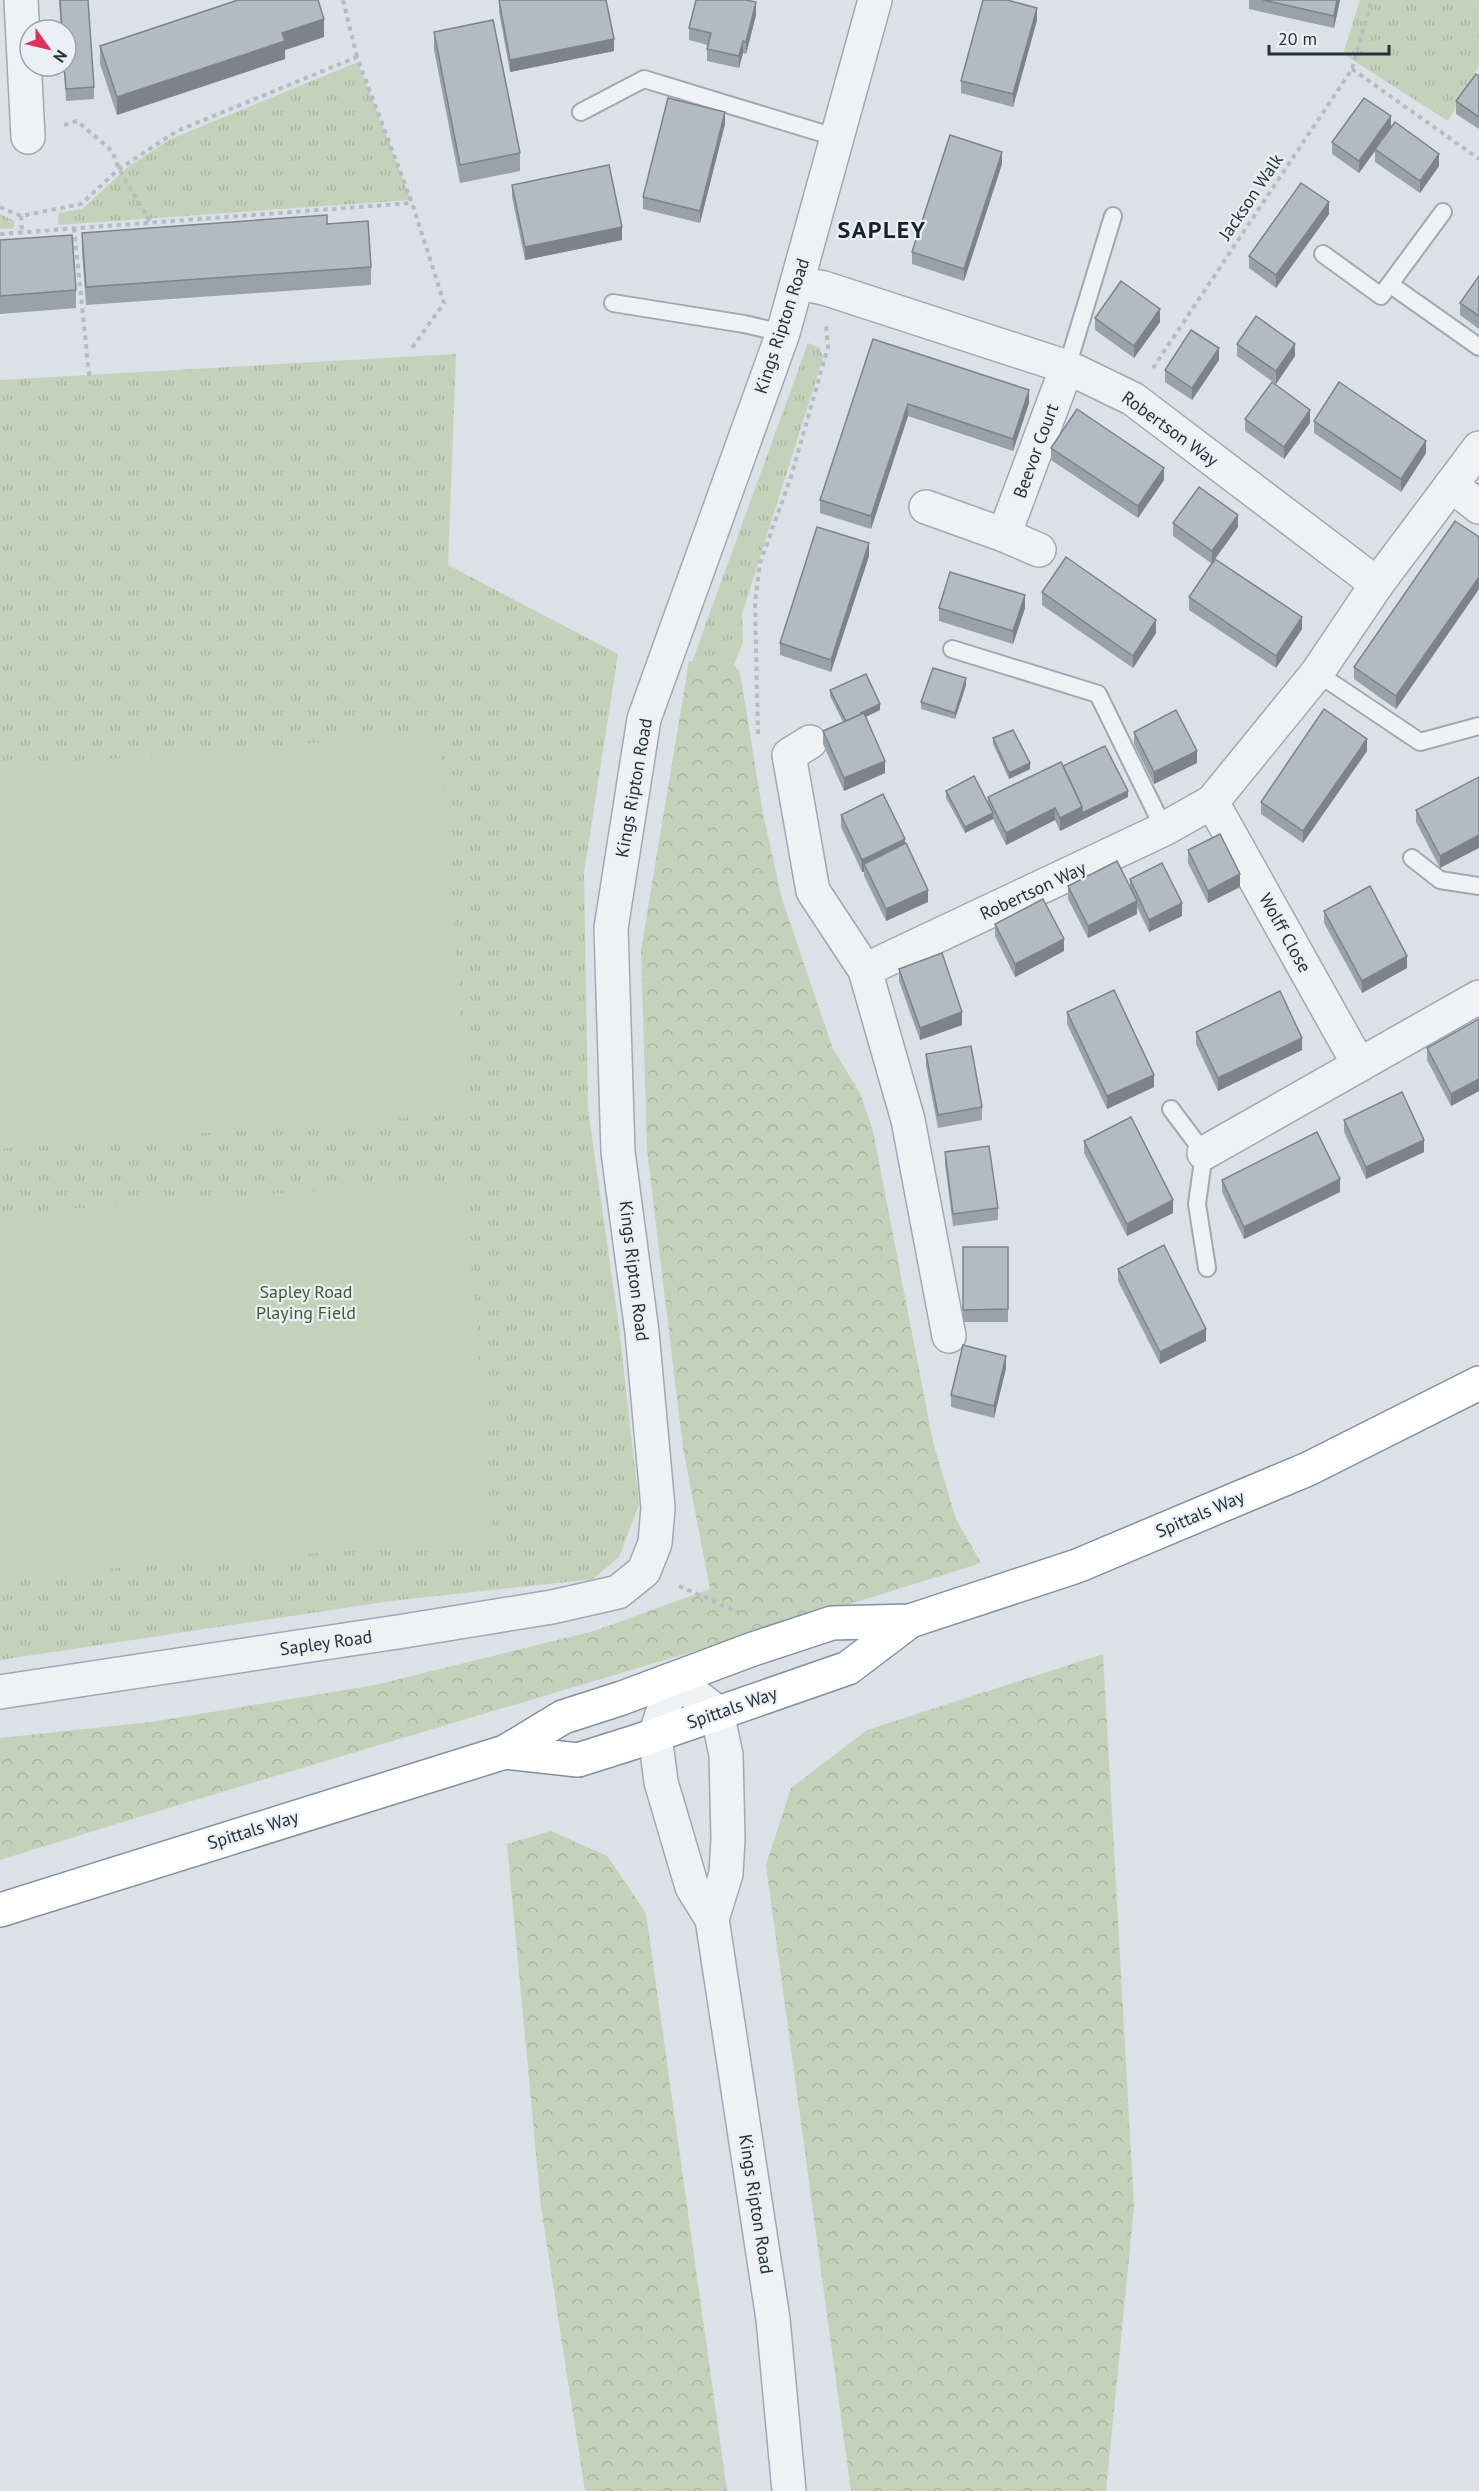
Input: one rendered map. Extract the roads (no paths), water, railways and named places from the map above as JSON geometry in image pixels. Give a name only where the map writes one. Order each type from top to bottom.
[{"type":"highway","name":"Spittals Way","points":[[0,1910],[506,1752],[563,1717],[832,1623],[910,1622],[1077,1566],[1308,1469],[1479,1383]]},
{"type":"highway","name":"Spittals Way","points":[[506,1752],[578,1760],[848,1668],[910,1622]]},
{"type":"street","points":[[21,0],[28,137]]},
{"type":"street","name":"Kings Ripton Road","points":[[644,1570],[655,1543],[658,1508],[642,1332],[618,1152],[611,928],[644,719],[783,333],[811,285],[838,138],[875,0]]},
{"type":"street","name":"Robertson Way","points":[[811,285],[1067,367],[1133,399],[1377,584]]},
{"type":"street","name":"Beevor Court","points":[[1004,535],[1067,367]]},
{"type":"street","name":"Robertson Way","points":[[865,970],[1164,829],[1212,802],[1317,673],[1377,584],[1479,448]]},
{"type":"street","points":[[1451,485],[1479,507]]},
{"type":"street","points":[[926,507],[1039,550]]},
{"type":"street","points":[[810,742],[789,755],[813,891],[865,970],[908,1120],[949,1336]]},
{"type":"street","name":"Wolff Close","points":[[1212,802],[1359,1065]]},
{"type":"street","points":[[1204,1153],[1479,998]]},
{"type":"street","name":"Sapley Road","points":[[0,1692],[404,1632],[552,1607],[618,1592],[644,1570]]},
{"type":"street","points":[[674,1679],[717,1712]]},
{"type":"street","name":"Kings Ripton Road","points":[[674,1679],[655,1735],[661,1782],[692,1887],[712,1919],[773,2319],[789,2491]]},
{"type":"street","name":"Kings Ripton Road","points":[[712,1919],[726,1874],[728,1839],[726,1755],[717,1712]]},
{"type":"lane","points":[[581,112],[644,79],[838,138]]},
{"type":"lane","points":[[1323,254],[1380,296],[1391,285],[1443,212]]},
{"type":"lane","points":[[1067,367],[1113,216]]},
{"type":"lane","points":[[1391,285],[1479,347]]},
{"type":"lane","points":[[613,303],[744,324],[783,333]]},
{"type":"lane","points":[[952,649],[1098,694],[1164,829]]},
{"type":"lane","points":[[1317,673],[1420,742],[1479,726]]},
{"type":"lane","points":[[1412,858],[1440,880],[1479,886]]},
{"type":"lane","points":[[1171,1109],[1204,1153],[1197,1204],[1207,1268]]},
{"type":"district","name":"SAPLEY","points":[[882,230]]},
{"type":"park label","name":"Sapley Road Playing Field","points":[[306,1302]]}]
